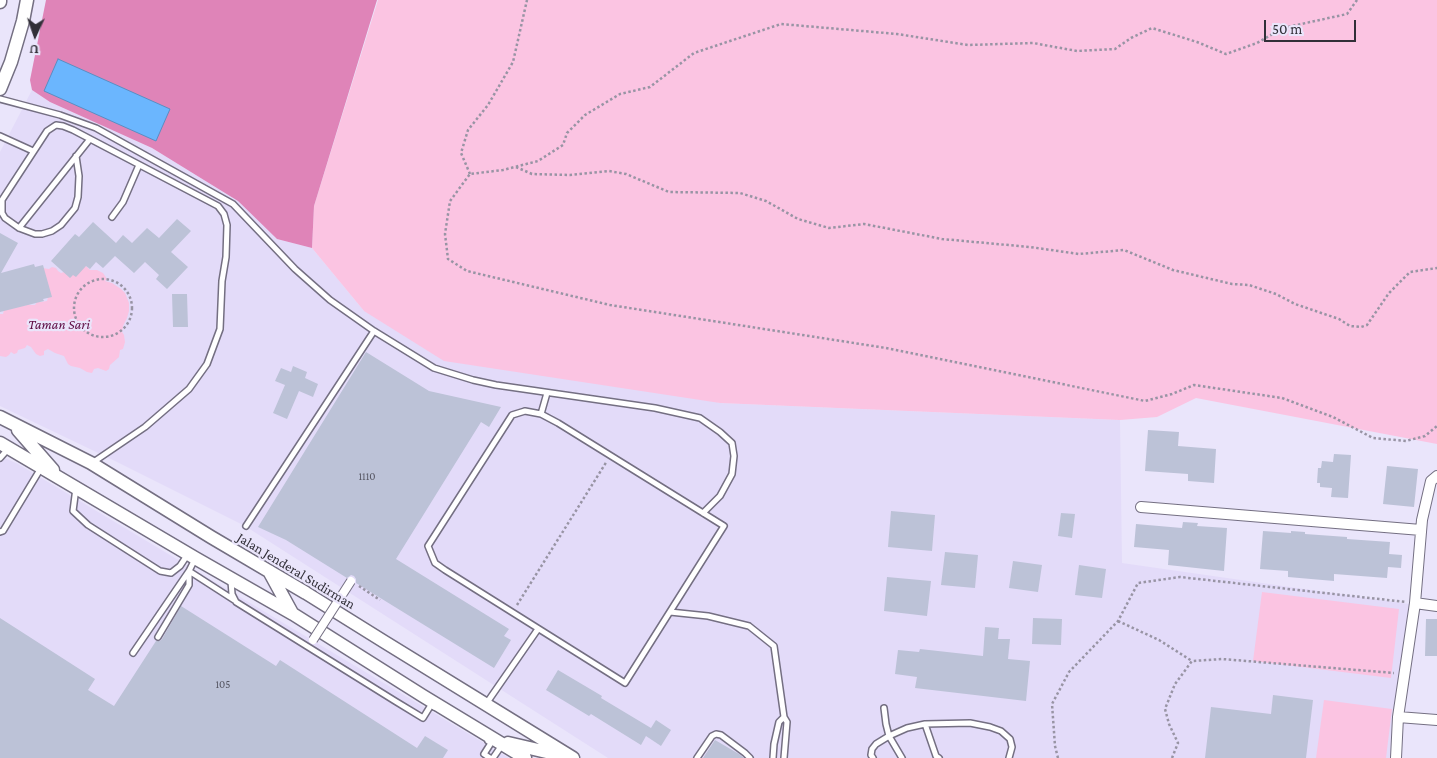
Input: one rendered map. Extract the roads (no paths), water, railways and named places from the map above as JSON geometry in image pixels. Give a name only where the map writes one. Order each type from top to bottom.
[{"type":"street","points":[[0,89],[11,62],[27,0]]},
{"type":"street","name":"Jalan Jenderal Sudirman","points":[[0,418],[91,463],[573,758]]},
{"type":"street","points":[[13,425],[58,477]]},
{"type":"street","points":[[3,450],[41,467],[293,614],[503,748],[525,758]]},
{"type":"street","points":[[1396,758],[1398,717],[1415,603],[1421,530],[1431,482],[1437,476]]},
{"type":"street","points":[[1141,507],[1421,530]]},
{"type":"street","points":[[269,571],[293,614]]},
{"type":"street","points":[[313,640],[351,581]]},
{"type":"street","points":[[1415,603],[1437,606]]},
{"type":"street","points":[[1398,717],[1437,720]]},
{"type":"street","points":[[503,748],[573,758]]},
{"type":"lane","points":[[0,99],[60,114],[96,128],[233,204],[295,269],[330,300],[374,331],[434,368],[496,385],[655,408],[700,418],[732,443],[734,456],[732,474],[720,496],[703,513]]},
{"type":"lane","points":[[76,156],[79,176],[78,197],[75,208],[61,225],[52,231],[35,234],[19,228],[5,218],[2,213],[2,200],[47,131],[56,125],[63,126],[90,139],[218,206],[224,214],[227,225],[220,329],[207,364],[189,388],[145,427],[91,463]]},
{"type":"lane","points":[[0,136],[34,152]]},
{"type":"lane","points":[[19,228],[90,139]]},
{"type":"lane","points":[[112,217],[123,202],[138,165]]},
{"type":"lane","points":[[246,526],[374,331]]},
{"type":"lane","points":[[541,414],[546,393]]},
{"type":"lane","points":[[525,411],[541,414],[611,455],[724,526],[625,683],[444,570],[434,563],[428,546],[512,415],[525,411]]},
{"type":"lane","points":[[0,532],[3,531],[41,467]]},
{"type":"lane","points":[[76,488],[73,511],[88,525],[160,571],[171,573],[192,556]]},
{"type":"lane","points":[[158,637],[189,585],[192,556]]},
{"type":"lane","points":[[189,572],[423,718],[430,705],[491,743],[484,754],[491,758],[503,748]]},
{"type":"lane","points":[[133,653],[189,572]]},
{"type":"lane","points":[[230,578],[232,594],[236,602]]},
{"type":"lane","points":[[670,612],[708,616],[749,626],[774,646],[784,717],[787,722],[784,758]]},
{"type":"lane","points":[[486,705],[538,629]]},
{"type":"lane","points":[[884,708],[889,736],[902,758]]},
{"type":"lane","points":[[774,758],[774,744],[779,722],[784,717]]},
{"type":"lane","points":[[873,758],[871,755],[872,749],[876,744],[907,728],[924,724],[970,723],[1001,731],[1010,739],[1012,747],[1009,758]]},
{"type":"lane","points":[[924,724],[936,756],[939,758]]},
{"type":"lane","points":[[697,758],[712,736],[716,734],[750,758]]},
{"type":"water","points":[[58,59],[170,109],[156,141],[44,91]]},
{"type":"park label","name":"Taman Sari","points":[[59,325]]}]
